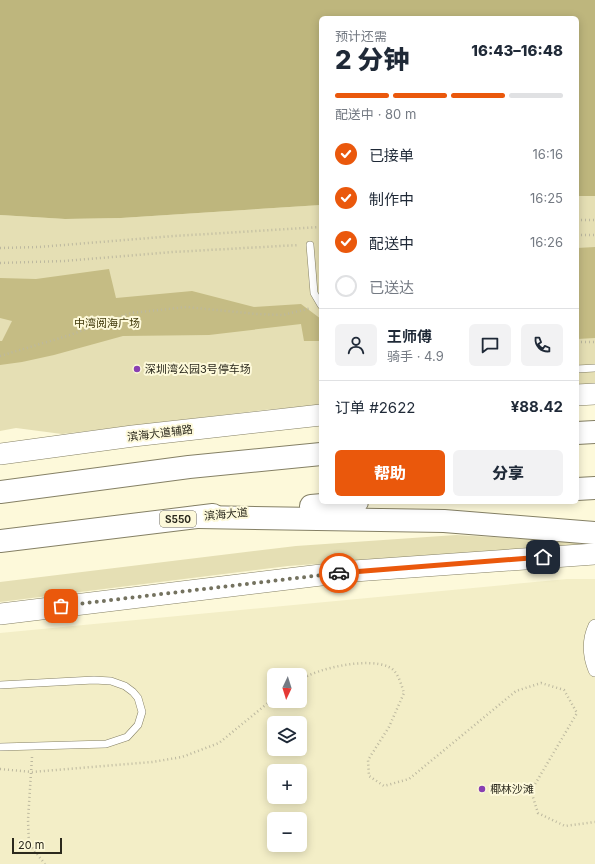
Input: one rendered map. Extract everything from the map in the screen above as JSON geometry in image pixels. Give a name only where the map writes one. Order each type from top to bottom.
[{"type":"highway","points":[[579,433],[595,432]]},
{"type":"highway","points":[[0,492],[189,467],[319,454]]},
{"type":"highway","points":[[579,489],[595,488]]},
{"type":"highway","name":"滨海大道","points":[[0,541],[198,517],[337,504]]},
{"type":"highway","points":[[198,517],[444,520],[595,533]]},
{"type":"main road","points":[[579,395],[595,394]]},
{"type":"main road","name":"滨海大道辅路","points":[[0,454],[133,436],[319,415]]},
{"type":"main road","points":[[0,614],[354,571],[595,554]]},
{"type":"street","points":[[595,626],[590,637],[590,650],[595,670]]},
{"type":"lane","points":[[310,245],[314,293],[318,306]]},
{"type":"lane","points":[[579,369],[595,368]]},
{"type":"lane","points":[[0,685],[94,680],[111,681],[125,686],[138,698],[142,712],[138,725],[127,737],[106,744],[0,747]]},
{"type":"path","points":[[579,220],[595,220]]},
{"type":"path","points":[[0,248],[39,247],[174,236],[319,227]]},
{"type":"path","points":[[579,235],[595,236]]},
{"type":"path","points":[[0,263],[64,261],[173,252],[310,245]]},
{"type":"path","points":[[0,356],[67,336],[131,314],[186,308],[283,315],[318,306]]},
{"type":"path","points":[[579,342],[595,342]]},
{"type":"path","points":[[307,676],[344,665],[369,662],[390,667],[399,677],[404,693],[388,727],[368,760],[369,776],[384,786],[409,779],[516,691],[541,683],[564,690],[577,713],[531,791],[538,813],[565,826],[595,822]]},
{"type":"path","points":[[0,769],[32,772],[152,762],[182,757],[219,743],[267,704]]},
{"type":"path","points":[[32,747],[32,772],[28,820],[29,844],[45,864]]},
{"type":"shaded area","points":[[0,0],[595,0],[595,196],[579,196],[579,16],[319,16],[319,205],[121,218],[65,219],[0,215]]},
{"type":"shaded area","points":[[567,579],[595,579],[595,864],[0,864],[0,633]]},
{"type":"green space","points":[[579,196],[595,196],[595,386],[579,387]]},
{"type":"green space","name":"中湾阅海广场","points":[[319,205],[319,405],[264,410],[62,434],[16,428],[0,431],[0,215],[65,219],[121,218]]},
{"type":"green space","points":[[595,247],[595,338],[579,339],[579,248]]},
{"type":"green space","points":[[109,269],[116,298],[192,291],[254,307],[301,304],[319,318],[319,341],[304,341],[301,324],[209,335],[123,336],[54,355],[0,365],[0,341],[2,341],[12,321],[0,318],[0,278],[36,279]]},
{"type":"green space","points":[[456,535],[580,542],[578,545],[288,566],[0,602],[0,582],[296,546]]},
{"type":"way so far","points":[[61,606],[339,573]]},
{"type":"place","name":"深圳湾公园3号停车场","points":[[137,369]]},
{"type":"place","name":"椰林沙滩","points":[[482,789]]},
{"type":"route","points":[[339,573],[543,557]]}]
